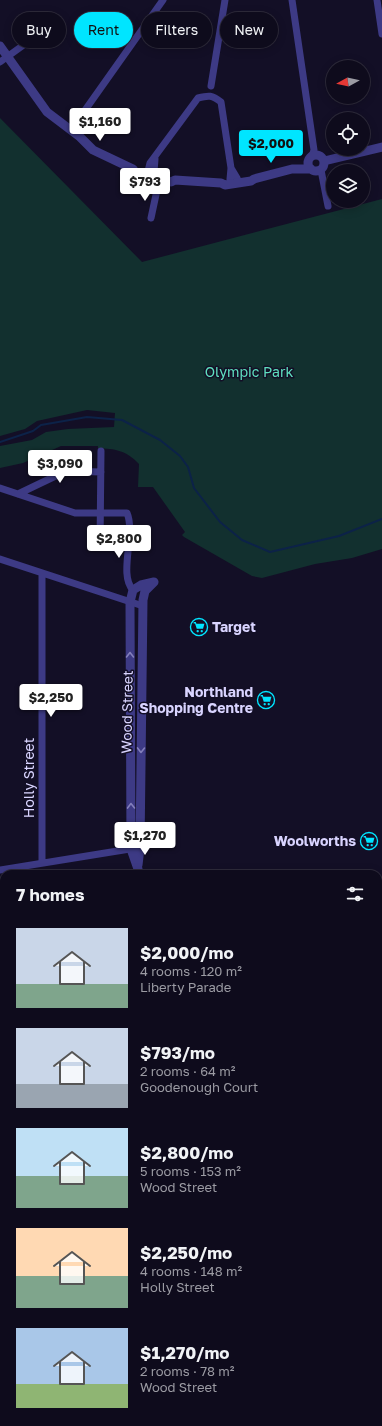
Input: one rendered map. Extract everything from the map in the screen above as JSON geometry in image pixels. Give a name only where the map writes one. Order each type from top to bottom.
[{"type":"street","points":[[71,130],[162,0]]},
{"type":"street","points":[[211,86],[225,0]]},
{"type":"street","points":[[292,0],[316,163],[326,199]]},
{"type":"street","points":[[378,0],[382,34]]},
{"type":"street","points":[[0,46],[4,59],[44,108],[96,153],[133,169],[135,172],[157,175],[171,182],[175,180],[221,183],[251,181],[382,146]]},
{"type":"street","points":[[4,59],[19,48]]},
{"type":"street","points":[[151,218],[157,190],[157,175],[150,163],[198,98],[209,95],[215,97],[221,102],[234,181]]},
{"type":"street","points":[[100,546],[101,450]]},
{"type":"street","points":[[18,494],[66,471],[101,472]]},
{"type":"street","points":[[0,488],[75,513],[101,513]]},
{"type":"street","name":"Wood Street","points":[[101,513],[123,512],[127,513],[129,517],[128,580],[133,590],[130,602],[130,640],[138,870]]},
{"type":"street","points":[[0,559],[130,602],[143,603]]},
{"type":"street","name":"Holly Street","points":[[42,574],[42,863]]},
{"type":"street","name":"Wood Street","points":[[133,590],[141,585],[154,582],[145,591],[143,603],[136,849]]},
{"type":"street","points":[[133,590],[143,603]]},
{"type":"street","points":[[130,640],[136,639],[142,633]]},
{"type":"street","points":[[0,870],[136,849]]},
{"type":"green space","name":"Olympic Park","points":[[0,118],[142,262],[348,208],[370,208],[370,202],[382,199],[382,549],[352,558],[315,564],[262,578],[252,576],[184,537],[182,535],[185,532],[153,487],[138,487],[139,464],[125,453],[98,448],[98,446],[61,446],[23,463],[0,468],[0,446],[32,440],[46,432],[68,429],[114,427],[115,413],[87,410],[37,421],[25,429],[0,436]]},
{"type":"waterway","points":[[0,442],[33,431],[41,425],[87,417],[122,420],[160,440],[180,456],[188,467],[194,488],[220,522],[242,540],[270,552],[339,536],[382,519]]},
{"type":"place","name":"Target","points":[[199,627]]},
{"type":"place","name":"Northland Shopping Centre","points":[[266,700]]},
{"type":"place","name":"Woolworths","points":[[369,841]]}]
